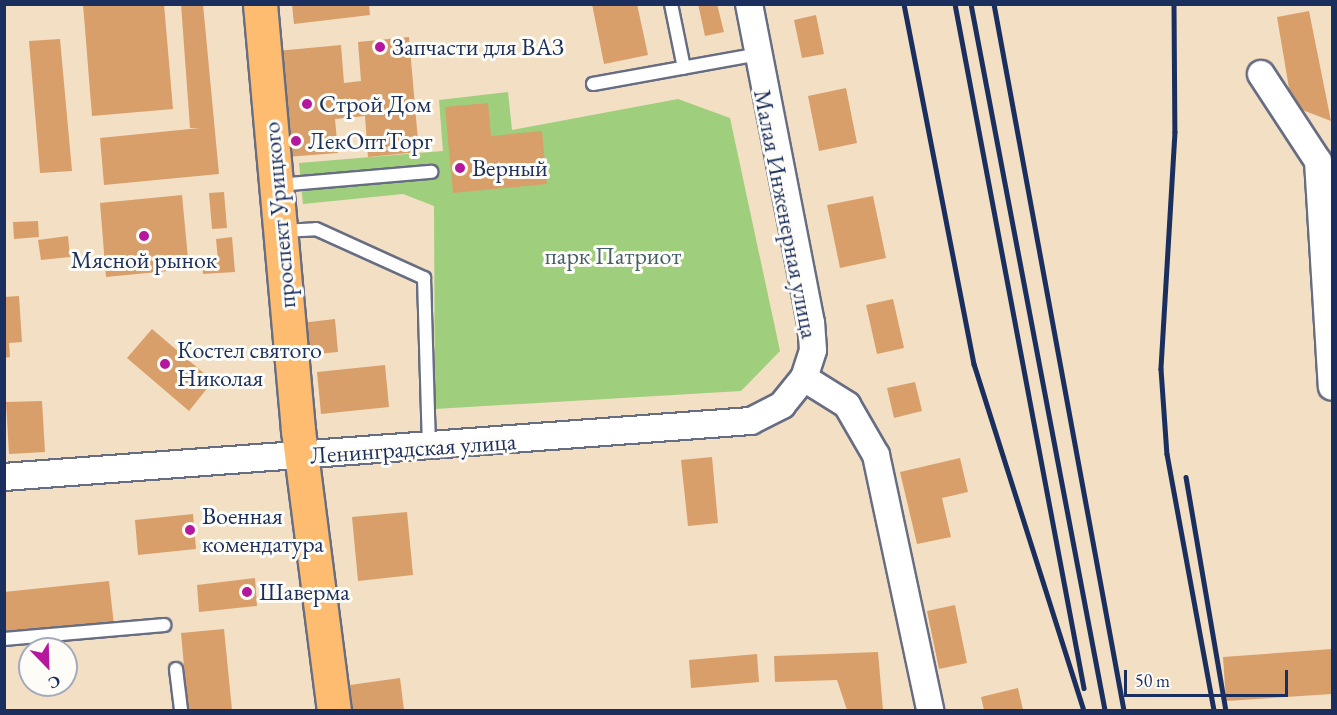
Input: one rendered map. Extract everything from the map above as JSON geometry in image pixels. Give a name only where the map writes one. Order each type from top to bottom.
[{"type":"main road","name":"проспект Урицкого","points":[[260,4],[302,456],[334,711]]},
{"type":"street","name":"Малая Инженерная улица","points":[[749,4],[754,55],[811,323],[813,350],[804,378]]},
{"type":"street","points":[[1261,74],[1318,161],[1330,303],[1332,387]]},
{"type":"street","name":"Ленинградская улица","points":[[4,477],[751,421],[782,405],[804,378]]},
{"type":"street","points":[[804,378],[847,405],[876,456],[930,711]]},
{"type":"lane","points":[[671,4],[684,68]]},
{"type":"lane","points":[[593,84],[754,55]]},
{"type":"lane","points":[[276,186],[431,172]]},
{"type":"lane","points":[[281,231],[316,229],[424,278],[429,446]]},
{"type":"lane","points":[[4,639],[164,625]]},
{"type":"lane","points":[[176,669],[180,711]]},
{"type":"green space","name":"парк Патриот","points":[[508,92],[512,130],[678,99],[730,118],[780,351],[741,391],[435,409],[434,206],[403,194],[303,204],[299,163],[443,151],[439,100]]},
{"type":"building","points":[[83,4],[164,4],[173,109],[92,116]]},
{"type":"building","points":[[181,4],[203,4],[219,174],[104,185],[100,138],[200,128],[190,128]]},
{"type":"building","points":[[292,4],[369,4],[370,15],[294,24]]},
{"type":"building","points":[[592,4],[637,4],[648,55],[604,64]]},
{"type":"building","points":[[698,4],[717,4],[724,32],[705,36]]},
{"type":"building","points":[[1309,11],[1331,121],[1292,106],[1277,17]]},
{"type":"building","points":[[816,15],[824,54],[802,58],[794,20]]},
{"type":"building","points":[[409,37],[419,152],[368,157],[365,116],[335,119],[338,153],[286,157],[277,51],[341,45],[344,83],[361,81],[358,42]]},
{"type":"building","points":[[60,39],[72,171],[40,173],[29,41]]},
{"type":"building","points":[[846,88],[857,143],[819,151],[808,96]]},
{"type":"building","points":[[488,103],[491,136],[542,131],[547,184],[453,193],[445,107]]},
{"type":"building","points":[[224,192],[227,228],[212,229],[209,193]]},
{"type":"building","name":"Мясной рынок","points":[[182,195],[189,269],[106,277],[100,203]]},
{"type":"building","points":[[873,196],[886,258],[840,268],[827,205]]},
{"type":"building","points":[[38,221],[39,237],[14,239],[13,222]]},
{"type":"building","points":[[68,236],[70,257],[41,260],[38,240]]},
{"type":"building","points":[[232,237],[235,272],[203,274],[202,262],[218,261],[216,239]]},
{"type":"building","points":[[19,296],[22,342],[9,343],[10,357],[4,358],[4,297]]},
{"type":"building","points":[[893,299],[904,348],[877,354],[866,305]]},
{"type":"building","points":[[335,319],[338,352],[304,355],[301,323]]},
{"type":"building","points":[[152,329],[213,381],[189,411],[127,358]]},
{"type":"building","points":[[385,365],[389,407],[321,414],[317,372]]},
{"type":"building","points":[[915,382],[922,411],[894,418],[887,388]]},
{"type":"building","points":[[42,401],[45,452],[9,454],[6,402]]},
{"type":"building","points":[[712,457],[718,523],[688,526],[681,460]]},
{"type":"building","points":[[960,458],[968,492],[942,498],[951,537],[917,544],[900,472]]},
{"type":"building","points":[[407,512],[413,575],[358,581],[352,517]]},
{"type":"building","points":[[193,514],[196,549],[138,555],[135,520]]},
{"type":"building","points":[[255,578],[257,606],[199,612],[197,585]]},
{"type":"building","points":[[109,581],[114,625],[4,636],[4,592]]},
{"type":"building","points":[[955,605],[967,663],[939,669],[927,611]]},
{"type":"building","points":[[224,629],[232,710],[188,710],[181,633]]},
{"type":"building","points":[[1332,649],[1332,694],[1226,701],[1223,657]]},
{"type":"building","points":[[878,652],[883,710],[847,710],[837,680],[775,682],[774,656]]},
{"type":"building","points":[[757,654],[759,682],[691,688],[689,660]]},
{"type":"building","points":[[400,678],[404,710],[353,710],[350,685]]},
{"type":"building","points":[[1018,688],[1023,710],[984,710],[981,697]]},
{"type":"railway","points":[[904,4],[974,364],[1084,710]]},
{"type":"railway","points":[[955,4],[1084,688]]},
{"type":"railway","points":[[971,4],[1105,710]]},
{"type":"railway","points":[[994,4],[1124,710]]},
{"type":"railway","points":[[1174,4],[1175,132],[1161,369],[1167,454],[1214,710]]},
{"type":"railway","points":[[1186,477],[1226,710]]},
{"type":"place","name":"Запчасти для ВАЗ","points":[[380,47]]},
{"type":"place","name":"Строй Дом","points":[[307,104]]},
{"type":"place","name":"ЛекОптТорг","points":[[296,141]]},
{"type":"place","name":"Верный","points":[[460,168]]},
{"type":"place","name":"Мясной рынок","points":[[144,236]]},
{"type":"place","name":"Костел святого Николая","points":[[165,364]]},
{"type":"place","name":"Военная комендатура","points":[[190,530]]},
{"type":"place","name":"Шаверма","points":[[247,592]]}]
